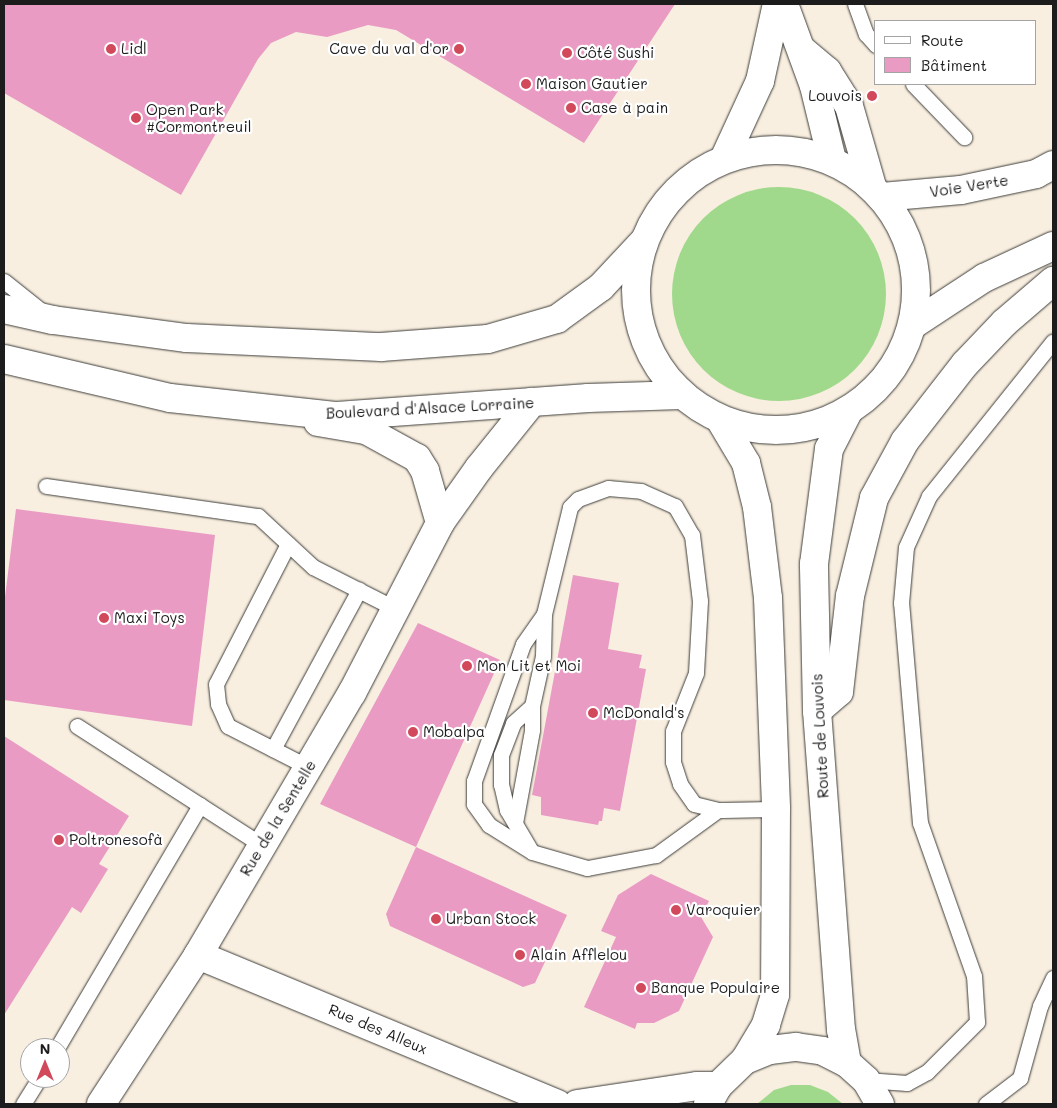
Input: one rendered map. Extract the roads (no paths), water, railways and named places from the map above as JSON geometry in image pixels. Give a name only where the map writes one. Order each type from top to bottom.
[{"type":"main road","points":[[724,159],[760,82],[777,4]]},
{"type":"main road","points":[[784,4],[802,50],[832,160]]},
{"type":"main road","points":[[644,240],[635,282],[638,324],[655,362],[682,396],[721,420],[764,431],[807,428],[848,412],[878,389],[900,359],[914,324],[915,270],[906,235],[877,192],[849,106],[826,71],[802,50]]},
{"type":"main road","points":[[4,309],[53,320],[187,338],[381,347],[488,339],[557,320],[601,287],[644,240],[662,206],[689,178],[724,159],[759,150],[796,150],[832,160],[877,192]]},
{"type":"main road","name":"Voie Verte","points":[[877,192],[960,190],[1036,174],[1053,165]]},
{"type":"main road","points":[[914,324],[984,278],[1053,246]]},
{"type":"main road","points":[[817,711],[840,692],[850,596],[874,498],[905,442],[965,364],[1004,323],[1053,281]]},
{"type":"main road","name":"Boulevard d'Alsace Lorraine","points":[[4,359],[170,398],[337,416],[532,402],[682,396]]},
{"type":"main road","points":[[170,398],[366,430],[417,458],[425,471],[440,523]]},
{"type":"main road","name":"Rue de la Sentelle","points":[[101,1104],[198,954],[308,767],[396,609],[440,523],[479,468],[532,402]]},
{"type":"main road","name":"Route de Louvois","points":[[848,412],[829,449],[814,564],[817,711],[841,1030],[856,1072]]},
{"type":"main road","points":[[577,1104],[697,1086],[713,1095],[746,1060],[766,1025],[775,995],[776,809],[768,598],[757,507],[746,463],[721,420]]},
{"type":"main road","name":"Rue des Alleux","points":[[198,954],[557,1104]]},
{"type":"main road","points":[[746,1060],[770,1050],[796,1047],[823,1051],[856,1072],[880,1104]]},
{"type":"lane","points":[[855,4],[866,34],[874,43]]},
{"type":"lane","points":[[915,85],[964,136]]},
{"type":"lane","points":[[4,280],[53,320]]},
{"type":"lane","points":[[856,1072],[907,1082],[927,1072],[977,1022],[974,976],[920,823],[901,603],[906,547],[929,496],[1053,341]]},
{"type":"lane","points":[[46,486],[258,516],[313,567],[396,609]]},
{"type":"lane","points":[[515,823],[532,730],[532,706],[542,656],[544,614],[570,507],[578,499],[608,488],[641,491],[674,506],[692,535],[700,600],[696,673],[673,731],[673,762],[680,784],[694,804],[718,810],[776,809]]},
{"type":"lane","points":[[288,544],[216,684],[218,704],[228,726],[308,767]]},
{"type":"lane","points":[[273,750],[359,590]]},
{"type":"lane","points":[[544,614],[523,644],[474,781],[474,804],[489,825],[532,852],[587,868],[618,864],[656,855],[718,810]]},
{"type":"lane","points":[[532,706],[513,723],[501,755],[501,785],[507,810],[532,852]]},
{"type":"lane","points":[[77,726],[262,844]]},
{"type":"lane","points":[[63,1038],[200,805]]},
{"type":"lane","points":[[986,1104],[1020,1078],[1040,1006],[1053,978]]},
{"type":"lane","points":[[24,1104],[33,1088]]},
{"type":"place","name":"Lidl","points":[[111,49]]},
{"type":"place","name":"Cave du val d'or","points":[[459,49]]},
{"type":"place","name":"Côté Sushi","points":[[567,53]]},
{"type":"place","name":"Maison Gautier","points":[[526,84]]},
{"type":"place","name":"Louvois","points":[[872,96]]},
{"type":"place","name":"Case à pain","points":[[571,108]]},
{"type":"place","name":"Open Park #Cormontreuil","points":[[136,118]]},
{"type":"place","name":"Maxi Toys","points":[[104,618]]},
{"type":"place","name":"Mon Lit et Moi","points":[[467,666]]},
{"type":"place","name":"McDonald's","points":[[593,713]]},
{"type":"place","name":"Mobalpa","points":[[413,732]]},
{"type":"place","name":"Poltronesofà","points":[[59,840]]},
{"type":"place","name":"Varoquier","points":[[676,910]]},
{"type":"place","name":"Urban Stock","points":[[436,919]]},
{"type":"place","name":"Alain Afflelou","points":[[520,955]]},
{"type":"place","name":"Banque Populaire","points":[[641,988]]}]
